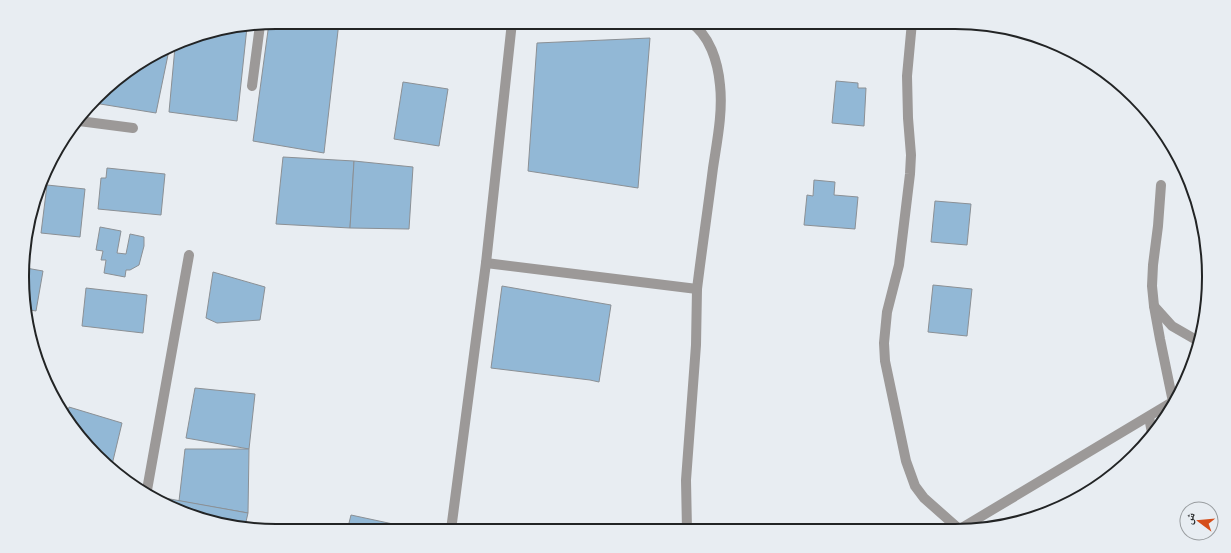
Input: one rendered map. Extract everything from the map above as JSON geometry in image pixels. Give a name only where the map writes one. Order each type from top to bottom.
[{"type":"street","points":[[452,524],[486,264],[511,29]]},
{"type":"street","points":[[687,524],[686,480],[696,344],[697,289],[719,122],[720,86],[716,64],[706,39],[699,29]]},
{"type":"street","points":[[911,29],[907,76],[911,155],[910,174],[899,265],[887,312],[885,328],[885,361],[911,478],[924,498],[954,524]]},
{"type":"street","points":[[252,86],[259,30]]},
{"type":"street","points":[[83,122],[133,128]]},
{"type":"street","points":[[1161,185],[1152,286],[1154,306],[1166,371],[1172,394]]},
{"type":"street","points":[[147,487],[189,255]]},
{"type":"street","points":[[486,264],[697,289]]},
{"type":"street","points":[[1154,306],[1172,326],[1194,339]]},
{"type":"street","points":[[970,523],[1164,407]]},
{"type":"street","points":[[1149,417],[1151,427]]},
{"type":"building","points":[[268,29],[338,29],[324,153],[253,141]]},
{"type":"building","points":[[247,31],[237,121],[169,112],[175,51],[212,37]]},
{"type":"building","points":[[650,38],[638,188],[528,171],[537,43]]},
{"type":"building","points":[[168,54],[156,113],[99,104],[126,80],[153,62]]},
{"type":"building","points":[[836,81],[858,83],[858,88],[866,88],[864,126],[832,123]]},
{"type":"building","points":[[403,82],[448,89],[439,146],[394,139]]},
{"type":"building","points":[[283,157],[354,161],[350,228],[276,224]]},
{"type":"building","points":[[354,161],[413,167],[409,229],[350,228]]},
{"type":"building","points":[[107,168],[165,174],[161,215],[98,209],[101,178],[106,178]]},
{"type":"building","points":[[814,180],[835,182],[834,195],[858,197],[855,229],[804,225],[807,195],[813,196]]},
{"type":"building","points":[[47,185],[85,189],[80,237],[41,233]]},
{"type":"building","points":[[935,201],[971,204],[967,245],[931,242]]},
{"type":"building","points":[[100,227],[121,231],[117,253],[126,254],[130,234],[144,237],[144,246],[139,265],[130,270],[126,270],[125,277],[104,273],[106,260],[101,260],[103,251],[96,250]]},
{"type":"building","points":[[29,269],[43,271],[36,311],[31,309]]},
{"type":"building","points":[[213,272],[265,287],[260,320],[217,323],[206,318]]},
{"type":"building","points":[[933,285],[972,289],[967,336],[928,332]]},
{"type":"building","points":[[502,286],[611,305],[599,382],[491,368]]},
{"type":"building","points":[[86,288],[147,295],[143,333],[82,326]]},
{"type":"building","points":[[195,388],[255,394],[249,449],[186,438]]},
{"type":"building","points":[[69,407],[122,423],[113,463],[90,440],[68,410]]},
{"type":"building","points":[[185,449],[249,449],[248,513],[179,501]]},
{"type":"building","points":[[169,499],[248,513],[246,522],[244,522],[212,516]]},
{"type":"building","points":[[351,515],[393,524],[349,524]]}]
